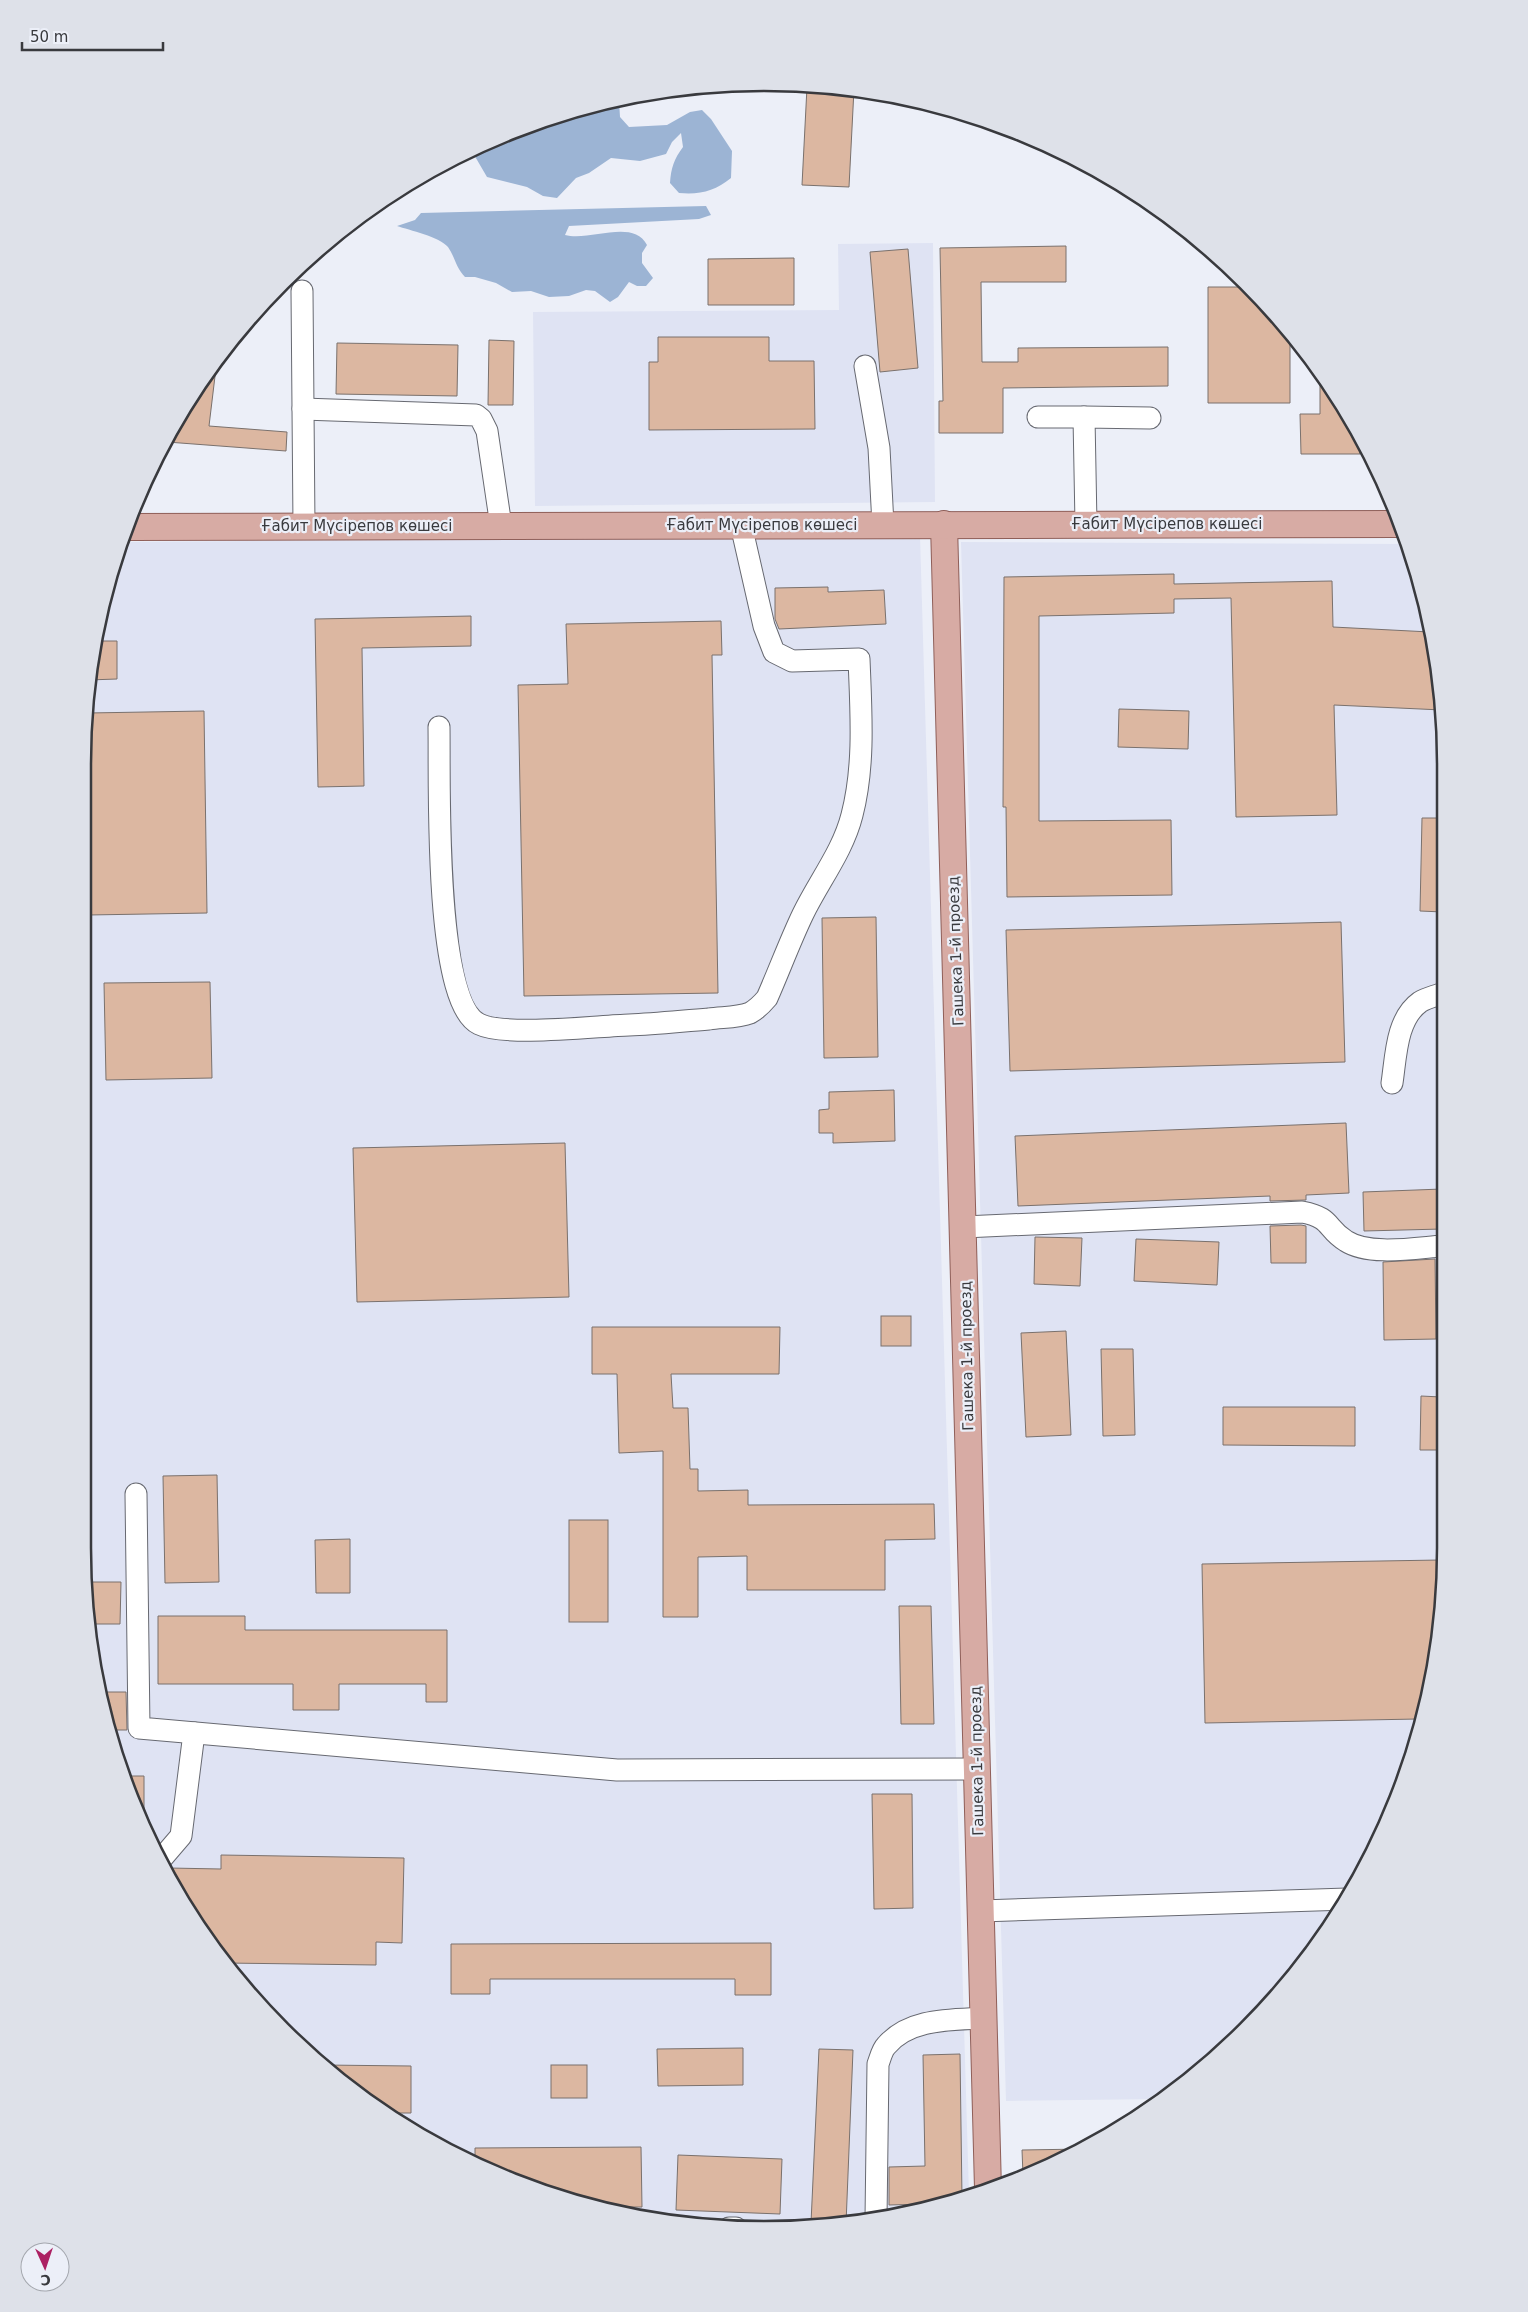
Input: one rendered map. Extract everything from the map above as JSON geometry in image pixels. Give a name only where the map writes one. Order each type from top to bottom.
[{"type":"main road","name":"Гашека 1-й проезд","points":[[944,524],[988,2182]]},
{"type":"main road","name":"Ғабит Мүсірепов көшесі","points":[[135,527],[1392,524]]},
{"type":"street","points":[[302,292],[304,526]]},
{"type":"street","points":[[865,366],[880,448],[883,524]]},
{"type":"street","points":[[303,409],[476,415],[482,419],[487,431],[500,526]]},
{"type":"street","points":[[1038,417],[1150,418]]},
{"type":"street","points":[[1084,417],[1086,524]]},
{"type":"street","points":[[439,726],[440,881],[455,987],[468,1016],[478,1024],[492,1029],[526,1030],[741,1016],[759,1007],[767,998],[803,914],[843,841],[852,817],[858,789],[860,763],[860,683],[859,660],[792,661],[774,652],[764,626],[741,525]]},
{"type":"street","points":[[1392,1083],[1400,1035],[1405,1020],[1420,1002],[1437,996]]},
{"type":"street","points":[[964,1227],[1302,1212],[1321,1217],[1340,1237],[1348,1243],[1359,1246],[1393,1249],[1437,1246]]},
{"type":"street","points":[[136,1494],[139,1728],[617,1770],[977,1769]]},
{"type":"street","points":[[165,1854],[181,1836],[194,1733]]},
{"type":"street","points":[[981,1911],[1337,1899]]},
{"type":"street","points":[[876,2211],[878,2064],[885,2046],[909,2028],[926,2022],[984,2018]]},
{"type":"shaded area","points":[[933,243],[935,502],[535,506],[533,312],[839,310],[838,244]]},
{"type":"shaded area","points":[[920,536],[969,2188],[895,2208],[852,2215],[764,2221],[676,2215],[633,2208],[590,2198],[507,2170],[428,2131],[354,2082],[320,2054],[258,1992],[230,1958],[181,1884],[161,1846],[142,1805],[114,1722],[97,1636],[91,1548],[91,764],[97,676],[104,633],[114,590],[129,542]]},
{"type":"shaded area","points":[[961,542],[1400,544],[1414,590],[1424,633],[1431,676],[1437,764],[1437,1548],[1431,1636],[1414,1722],[1386,1805],[1347,1884],[1298,1958],[1240,2024],[1208,2054],[1149,2099],[1006,2101]]},
{"type":"water","points":[[619,107],[620,117],[629,127],[667,125],[690,112],[702,110],[711,119],[732,151],[731,178],[707,191],[694,193],[679,193],[670,183],[674,164],[683,147],[681,133],[672,142],[666,154],[640,161],[611,158],[589,173],[576,178],[557,198],[543,196],[527,187],[487,177],[475,157],[507,142],[548,127]]},
{"type":"water","points":[[706,206],[711,215],[699,219],[569,226],[565,235],[586,236],[610,232],[632,233],[640,237],[647,245],[642,253],[642,263],[653,278],[646,286],[637,286],[629,282],[618,297],[610,302],[595,291],[586,290],[569,296],[549,297],[531,291],[512,292],[496,283],[475,277],[465,277],[444,243],[432,237],[397,226],[415,220],[421,213]]},
{"type":"building","points":[[807,93],[854,97],[849,187],[802,185]]},
{"type":"building","points":[[1066,246],[1066,282],[981,282],[982,362],[1018,362],[1018,348],[1168,347],[1168,386],[1003,388],[1003,433],[939,433],[939,401],[943,401],[940,248]]},
{"type":"building","points":[[908,249],[918,368],[880,372],[870,252]]},
{"type":"building","points":[[794,258],[794,305],[708,305],[708,259]]},
{"type":"building","points":[[1208,287],[1239,287],[1290,344],[1290,403],[1208,403]]},
{"type":"building","points":[[658,337],[769,337],[769,361],[814,361],[815,429],[649,430],[649,362],[658,362]]},
{"type":"building","points":[[489,340],[514,341],[513,405],[488,405]]},
{"type":"building","points":[[337,343],[458,345],[457,396],[336,394]]},
{"type":"building","points":[[215,375],[209,426],[287,432],[286,451],[173,442]]},
{"type":"building","points":[[1320,386],[1347,428],[1360,454],[1301,454],[1300,414],[1320,414]]},
{"type":"building","points":[[1174,574],[1174,584],[1332,581],[1333,627],[1424,632],[1434,710],[1334,705],[1337,815],[1236,817],[1231,598],[1174,599],[1174,613],[1039,616],[1039,821],[1171,820],[1172,895],[1007,897],[1006,807],[1003,807],[1004,577]]},
{"type":"building","points":[[828,587],[828,592],[884,590],[886,624],[779,629],[775,619],[775,588]]},
{"type":"building","points":[[471,616],[471,646],[362,648],[364,786],[318,787],[315,619]]},
{"type":"building","points":[[721,621],[722,655],[712,655],[718,993],[524,996],[518,685],[568,684],[566,624]]},
{"type":"building","points":[[103,641],[117,641],[117,679],[97,680]]},
{"type":"building","points":[[1119,709],[1189,711],[1188,749],[1118,747]]},
{"type":"building","points":[[204,711],[207,913],[91,915],[91,764],[94,713]]},
{"type":"building","points":[[1422,818],[1437,818],[1437,912],[1420,911]]},
{"type":"building","points":[[876,917],[878,1057],[824,1058],[822,918]]},
{"type":"building","points":[[1341,922],[1345,1062],[1010,1071],[1006,930]]},
{"type":"building","points":[[210,982],[212,1078],[106,1080],[104,983]]},
{"type":"building","points":[[894,1090],[895,1141],[833,1143],[833,1133],[819,1133],[819,1110],[829,1109],[829,1092]]},
{"type":"building","points":[[1346,1123],[1349,1193],[1306,1195],[1306,1200],[1270,1201],[1270,1196],[1018,1206],[1015,1136]]},
{"type":"building","points":[[565,1143],[569,1297],[357,1302],[353,1148]]},
{"type":"building","points":[[1437,1189],[1437,1229],[1364,1231],[1363,1192]]},
{"type":"building","points":[[1270,1226],[1306,1226],[1306,1263],[1271,1263]]},
{"type":"building","points":[[1035,1237],[1082,1238],[1080,1286],[1034,1284]]},
{"type":"building","points":[[1136,1239],[1219,1242],[1217,1285],[1134,1281]]},
{"type":"building","points":[[1435,1259],[1436,1339],[1384,1340],[1383,1262]]},
{"type":"building","points":[[881,1316],[911,1316],[911,1346],[881,1346]]},
{"type":"building","points":[[592,1327],[780,1327],[779,1374],[671,1374],[673,1408],[688,1408],[690,1469],[698,1469],[698,1491],[748,1490],[748,1505],[934,1504],[935,1539],[885,1540],[885,1590],[747,1590],[747,1556],[698,1557],[698,1617],[663,1617],[663,1451],[619,1453],[617,1374],[592,1374]]},
{"type":"building","points":[[1066,1331],[1071,1435],[1026,1437],[1021,1333]]},
{"type":"building","points":[[1101,1349],[1133,1349],[1135,1435],[1103,1436]]},
{"type":"building","points":[[1421,1396],[1437,1397],[1437,1450],[1420,1450]]},
{"type":"building","points":[[1223,1407],[1355,1407],[1355,1446],[1223,1445]]},
{"type":"building","points":[[217,1475],[219,1582],[165,1583],[163,1476]]},
{"type":"building","points":[[569,1520],[608,1520],[608,1622],[569,1622]]},
{"type":"building","points":[[350,1539],[350,1593],[316,1593],[315,1540]]},
{"type":"building","points":[[1436,1560],[1431,1636],[1415,1719],[1205,1723],[1202,1564]]},
{"type":"building","points":[[93,1582],[121,1582],[120,1624],[96,1624]]},
{"type":"building","points":[[899,1606],[931,1606],[934,1724],[901,1724]]},
{"type":"building","points":[[158,1616],[245,1616],[245,1630],[447,1630],[447,1702],[426,1702],[426,1684],[339,1684],[339,1710],[293,1710],[293,1684],[158,1684]]},
{"type":"building","points":[[107,1692],[126,1692],[127,1730],[116,1730]]},
{"type":"building","points":[[131,1776],[144,1776],[144,1809]]},
{"type":"building","points":[[872,1794],[912,1794],[913,1908],[874,1909]]},
{"type":"building","points":[[221,1855],[404,1858],[402,1943],[376,1942],[376,1965],[234,1963],[205,1922],[173,1868],[221,1869]]},
{"type":"building","points":[[771,1943],[771,1995],[735,1995],[735,1979],[490,1979],[490,1994],[451,1994],[451,1944]]},
{"type":"building","points":[[743,2048],[743,2085],[658,2086],[657,2049]]},
{"type":"building","points":[[819,2049],[853,2050],[846,2216],[811,2219]]},
{"type":"building","points":[[960,2054],[962,2191],[910,2204],[889,2205],[889,2167],[925,2166],[923,2055]]},
{"type":"building","points":[[333,2065],[411,2066],[411,2113],[400,2113],[354,2082]]},
{"type":"building","points":[[551,2065],[587,2065],[587,2098],[551,2098]]},
{"type":"building","points":[[641,2147],[642,2207],[629,2207],[590,2198],[548,2185],[507,2170],[475,2155],[475,2148]]},
{"type":"building","points":[[1065,2149],[1023,2169],[1022,2150]]},
{"type":"building","points":[[678,2155],[782,2159],[780,2214],[676,2210]]}]
